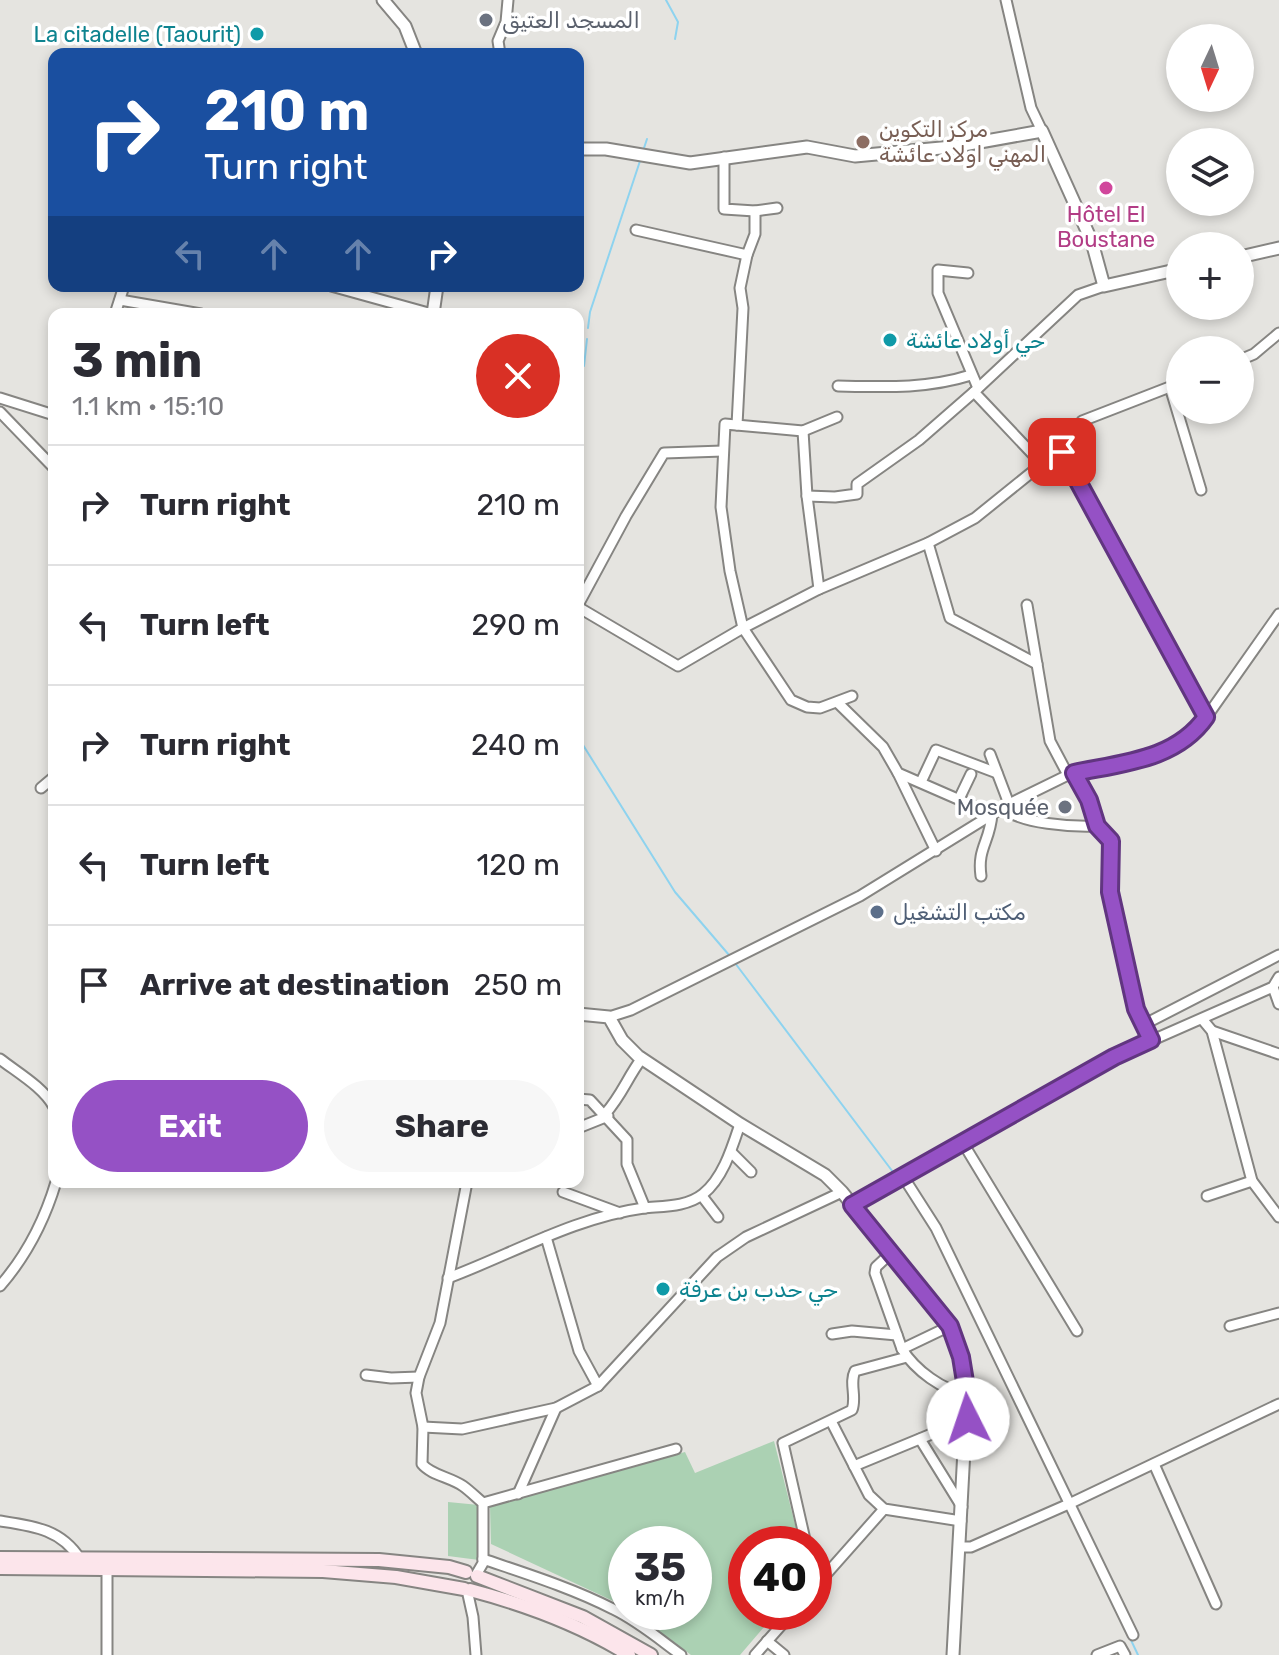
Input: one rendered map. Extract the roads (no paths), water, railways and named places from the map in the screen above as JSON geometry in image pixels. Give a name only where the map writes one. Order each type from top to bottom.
[{"type":"main road","points":[[0,1558],[379,1560],[449,1567],[583,1617],[651,1655]]},
{"type":"main road","points":[[0,1568],[323,1571],[396,1577],[467,1590],[524,1605],[563,1620],[629,1655]]},
{"type":"main road","points":[[467,1590],[460,1578],[473,1575]]},
{"type":"street","points":[[383,0],[405,26],[414,48]]},
{"type":"street","points":[[499,48],[508,0]]},
{"type":"street","points":[[1006,0],[1031,108],[1092,242],[1104,286]]},
{"type":"street","points":[[584,149],[606,149],[690,163],[807,147],[855,156],[952,147],[1042,131]]},
{"type":"street","points":[[724,157],[724,209],[755,211],[777,208]]},
{"type":"street","points":[[737,425],[743,308],[740,288],[755,234],[755,211]]},
{"type":"street","points":[[636,230],[747,255]]},
{"type":"street","points":[[1254,254],[1279,248]]},
{"type":"street","points":[[968,273],[938,270],[938,293],[976,390],[1042,464]]},
{"type":"street","points":[[807,496],[857,494],[857,484],[919,440],[1078,295],[1166,272]]},
{"type":"street","points":[[117,308],[122,292]]},
{"type":"street","points":[[353,292],[410,308]]},
{"type":"street","points":[[120,300],[154,308]]},
{"type":"street","points":[[1254,354],[1279,333]]},
{"type":"street","points":[[838,386],[943,384],[971,375]]},
{"type":"street","points":[[584,610],[678,666],[819,589],[928,543],[975,518],[1042,464],[1087,440],[1082,421],[1166,388]]},
{"type":"street","points":[[0,398],[48,413]]},
{"type":"street","points":[[0,412],[48,462]]},
{"type":"street","points":[[837,417],[803,431],[725,424],[721,507],[730,571],[743,628],[791,700],[807,707],[820,708],[852,696]]},
{"type":"street","points":[[1185,424],[1201,490]]},
{"type":"street","points":[[803,431],[807,496],[819,589]]},
{"type":"street","points":[[584,595],[664,453],[723,451]]},
{"type":"street","points":[[1062,452],[1206,717]]},
{"type":"street","points":[[928,543],[950,618],[1037,664]]},
{"type":"street","points":[[1027,605],[1050,741],[1089,800],[1097,826],[1111,841],[1110,892],[1136,1009],[1151,1040]]},
{"type":"street","points":[[584,1015],[609,1017],[631,1010],[860,896],[992,814],[1071,774],[1173,748],[1198,729],[1279,614]]},
{"type":"street","points":[[838,703],[883,747],[936,851]]},
{"type":"street","points":[[921,782],[936,750],[997,773]]},
{"type":"street","points":[[990,754],[1011,815],[1075,827],[1097,826]]},
{"type":"street","points":[[898,773],[992,814]]},
{"type":"street","points":[[959,799],[971,774]]},
{"type":"street","points":[[41,788],[48,782]]},
{"type":"street","points":[[981,876],[978,857],[991,833],[992,814]]},
{"type":"street","points":[[1143,1025],[1279,955]]},
{"type":"street","points":[[852,1205],[1114,1057],[1273,987],[1279,977]]},
{"type":"street","points":[[1273,987],[1279,1004]]},
{"type":"street","points":[[609,1017],[622,1040],[642,1058],[740,1124],[825,1175],[950,1326],[961,1357],[968,1419],[953,1655]]},
{"type":"street","points":[[1202,1019],[1212,1031],[1252,1181],[1279,1217]]},
{"type":"street","points":[[1212,1031],[1279,1054]]},
{"type":"street","points":[[584,1125],[606,1115],[642,1058]]},
{"type":"street","points":[[0,1059],[48,1098]]},
{"type":"street","points":[[584,1100],[590,1100],[606,1115],[629,1143],[627,1164],[645,1208]]},
{"type":"street","points":[[448,1278],[546,1237],[622,1213],[670,1207],[702,1196],[716,1180],[731,1152],[740,1124]]},
{"type":"street","points":[[963,1143],[1077,1331]]},
{"type":"street","points":[[731,1152],[751,1172]]},
{"type":"street","points":[[904,1178],[936,1228],[1133,1635]]},
{"type":"street","points":[[1207,1196],[1252,1181]]},
{"type":"street","points":[[0,1286],[36,1236],[54,1188]]},
{"type":"street","points":[[466,1188],[440,1323],[416,1393],[423,1427],[421,1459],[424,1468],[464,1487],[483,1503],[483,1559],[473,1575]]},
{"type":"street","points":[[563,1192],[622,1213]]},
{"type":"street","points":[[423,1427],[462,1429],[556,1408],[598,1386],[717,1257],[746,1237],[842,1192]]},
{"type":"street","points":[[702,1196],[718,1217]]},
{"type":"street","points":[[546,1237],[579,1351],[598,1386]]},
{"type":"street","points":[[890,1254],[875,1269],[905,1353],[950,1391],[967,1394]]},
{"type":"street","points":[[1230,1326],[1279,1313]]},
{"type":"street","points":[[802,1526],[783,1443],[854,1407],[855,1371],[905,1353],[950,1326]]},
{"type":"street","points":[[832,1334],[852,1331],[897,1335]]},
{"type":"street","points":[[366,1375],[419,1377]]},
{"type":"street","points":[[959,1547],[971,1547],[1071,1503],[1279,1404]]},
{"type":"street","points":[[518,1494],[556,1408]]},
{"type":"street","points":[[854,1466],[968,1419]]},
{"type":"street","points":[[831,1421],[869,1495],[884,1509],[961,1521]]},
{"type":"street","points":[[920,1439],[962,1507]]},
{"type":"street","points":[[483,1503],[676,1449]]},
{"type":"street","points":[[1154,1464],[1216,1604]]},
{"type":"street","points":[[832,1566],[884,1509]]},
{"type":"street","points":[[0,1521],[55,1535],[70,1544],[80,1559]]},
{"type":"street","points":[[483,1559],[548,1580],[613,1609],[681,1655]]},
{"type":"street","points":[[107,1569],[107,1655]]},
{"type":"street","points":[[467,1590],[476,1655]]},
{"type":"street","points":[[755,1655],[777,1630]]},
{"type":"street","points":[[767,1641],[784,1655]]},
{"type":"street","points":[[1097,1655],[1120,1646],[1125,1655]]},
{"type":"waterway","points":[[666,0],[678,22],[675,39]]},
{"type":"waterway","points":[[643,151],[647,139]]},
{"type":"waterway","points":[[588,328],[590,312],[640,161]]},
{"type":"waterway","points":[[584,366],[587,339]]},
{"type":"waterway","points":[[584,747],[675,892],[729,955]]},
{"type":"waterway","points":[[735,963],[896,1176]]},
{"type":"waterway","points":[[901,1183],[916,1206]]},
{"type":"waterway","points":[[1130,1638],[1138,1655]]},
{"type":"place","name":"المسجد العتيق","points":[[486,20]]},
{"type":"place","name":"La citadelle (Taourit)","points":[[257,34]]},
{"type":"place","name":"مركز التكوين المهني اولاد عائشة","points":[[863,142]]},
{"type":"place","name":"Hôtel El Boustane","points":[[1106,188]]},
{"type":"place","name":"حي أولاد عائشة","points":[[890,340]]},
{"type":"place","name":"Mosquée","points":[[1065,807]]},
{"type":"place","name":"مكتب التشغيل","points":[[877,912]]},
{"type":"place","name":"حي حدب بن عرفة","points":[[663,1289]]}]
